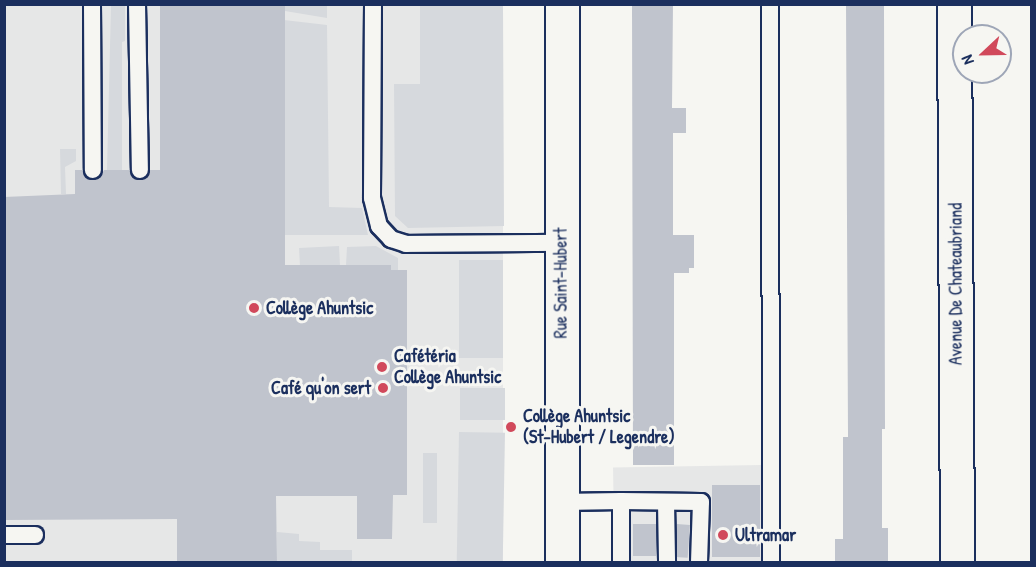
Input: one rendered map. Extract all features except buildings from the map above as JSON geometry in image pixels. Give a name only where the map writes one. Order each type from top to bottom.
[{"type":"main road","name":"Rue Saint-Hubert","points":[[562,4],[562,562]]},
{"type":"main road","name":"Avenue De Chateaubriand","points":[[954,4],[957,562]]},
{"type":"lane","points":[[92,4],[93,170]]},
{"type":"lane","points":[[137,4],[140,170]]},
{"type":"lane","points":[[373,4],[372,198],[379,226],[391,239],[406,244],[561,243]]},
{"type":"lane","points":[[770,4],[771,562]]},
{"type":"lane","points":[[621,501],[621,562]]},
{"type":"lane","points":[[562,502],[701,502],[699,562]]},
{"type":"lane","points":[[666,502],[668,562]]},
{"type":"lane","points":[[4,535],[35,535]]},
{"type":"shaded area","name":"Collège Ahuntsic","points":[[4,5],[503,5],[503,562],[4,562]]},
{"type":"shaded area","points":[[111,5],[125,5],[125,41],[122,42],[122,170],[107,170]]},
{"type":"shaded area","points":[[285,5],[327,5],[327,18],[285,11]]},
{"type":"shaded area","points":[[420,5],[503,5],[504,226],[408,228],[395,216],[394,84],[420,84]]},
{"type":"shaded area","points":[[284,20],[327,25],[329,207],[362,208],[368,235],[285,235]]},
{"type":"shaded area","points":[[60,149],[76,149],[76,161],[65,167],[66,194],[61,194]]},
{"type":"shaded area","points":[[339,246],[340,265],[300,267],[299,248]]},
{"type":"shaded area","points":[[376,246],[398,258],[398,270],[391,270],[391,265],[346,265],[347,247]]},
{"type":"shaded area","points":[[459,260],[503,260],[503,358],[459,358]]},
{"type":"shaded area","points":[[460,388],[505,388],[505,420],[460,420]]},
{"type":"shaded area","points":[[459,432],[505,433],[503,562],[457,562]]},
{"type":"shaded area","points":[[423,453],[437,453],[437,523],[423,523]]},
{"type":"shaded area","points":[[761,465],[763,562],[615,562],[613,468]]},
{"type":"shaded area","points":[[277,532],[299,534],[299,541],[320,542],[320,550],[352,550],[352,562],[277,562]]},
{"type":"place","name":"Collège Ahuntsic","points":[[254,308]]},
{"type":"place","name":"Cafétéria Collège Ahuntsic","points":[[382,367]]},
{"type":"place","name":"Café qu'on sert","points":[[383,388]]},
{"type":"place","name":"Collège Ahuntsic (St-Hubert / Legendre)","points":[[511,427]]},
{"type":"place","name":"Ultramar","points":[[723,535]]}]
